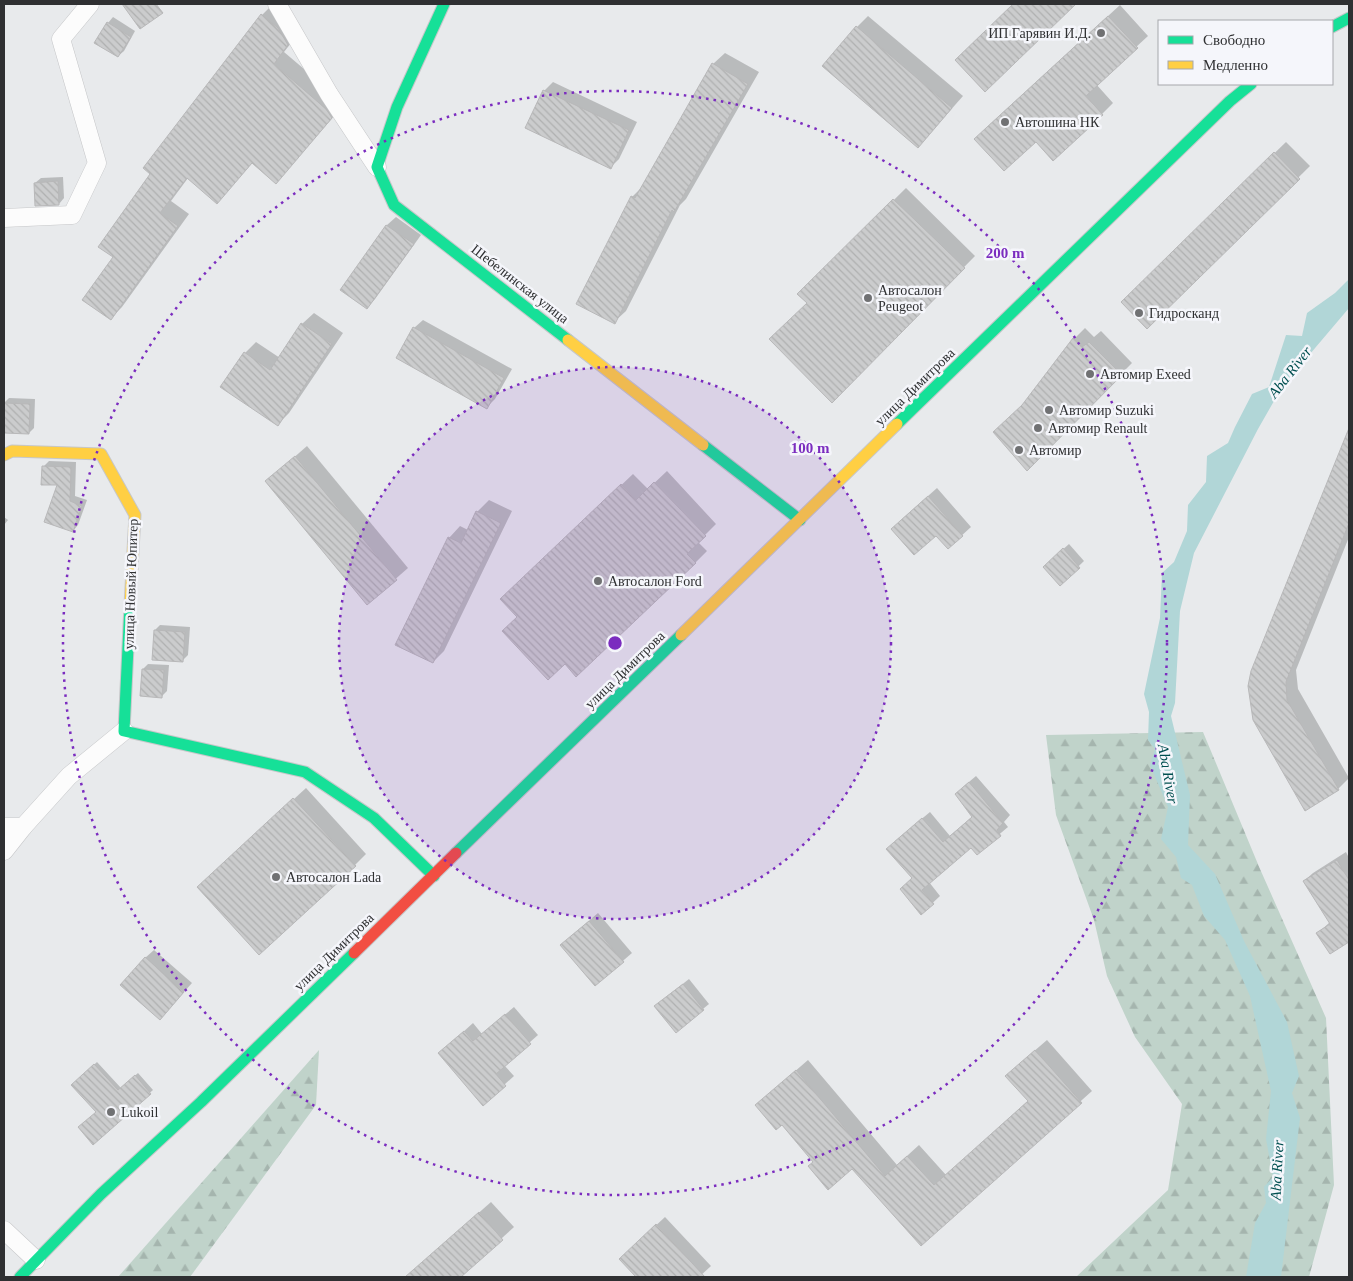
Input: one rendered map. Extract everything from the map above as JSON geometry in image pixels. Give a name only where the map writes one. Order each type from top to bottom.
[{"type":"main road","points":[[377,167],[397,107],[444,4]]},
{"type":"main road","points":[[1333,26],[1349,18]]},
{"type":"main road","name":"улица Димитрова","points":[[20,1277],[101,1194],[201,1102],[1223,108],[1250,85]]},
{"type":"main road","name":"Шебелинская улица","points":[[377,167],[394,205],[800,520]]},
{"type":"main road","name":"улица Новый Юпитер","points":[[4,455],[12,451],[100,454],[135,515],[124,731]]},
{"type":"main road","points":[[124,731],[305,772],[374,818],[434,876]]},
{"type":"street","points":[[4,218],[72,215],[97,163],[61,39],[90,4]]},
{"type":"street","points":[[278,4],[328,94],[377,167]]},
{"type":"street","points":[[4,851],[23,826],[69,776],[124,731]]},
{"type":"street","points":[[4,827],[23,826]]},
{"type":"street","points":[[4,1230],[36,1260]]},
{"type":"green space","points":[[1203,732],[1260,869],[1326,1018],[1334,1185],[1309,1277],[1076,1277],[1168,1190],[1182,1104],[1135,1037],[1107,976],[1094,920],[1056,815],[1046,735]]},
{"type":"green space","points":[[319,1050],[316,1105],[190,1277],[118,1277]]},
{"type":"water","name":"Aba River","points":[[1349,279],[1349,308],[1282,387],[1258,429],[1194,553],[1180,611],[1175,703],[1171,716],[1190,795],[1188,845],[1215,874],[1244,941],[1287,1022],[1299,1076],[1292,1093],[1300,1118],[1281,1277],[1246,1277],[1255,1223],[1266,1203],[1264,1187],[1273,1177],[1266,1139],[1271,1091],[1250,996],[1225,940],[1204,916],[1192,885],[1181,878],[1176,857],[1161,839],[1168,807],[1150,765],[1155,749],[1148,740],[1149,712],[1144,694],[1160,618],[1162,573],[1174,562],[1187,531],[1188,505],[1206,482],[1207,456],[1228,443],[1252,394],[1269,387],[1286,335],[1302,336],[1307,313],[1335,293]]},
{"type":"building","points":[[122,4],[156,4],[163,13],[140,29]]},
{"type":"building","points":[[1013,4],[1076,4],[985,92],[955,60]]},
{"type":"building","points":[[261,14],[278,28],[288,45],[274,64],[326,109],[332,118],[276,184],[252,163],[217,204],[187,178],[160,213],[178,226],[111,320],[82,300],[113,257],[98,247],[150,174],[143,168]]},
{"type":"building","points":[[1108,16],[1138,48],[1086,96],[1103,115],[1053,161],[1036,142],[1004,171],[974,139]]},
{"type":"building","points":[[107,22],[131,37],[118,57],[94,43]]},
{"type":"building","points":[[856,26],[952,108],[918,148],[822,66]]},
{"type":"building","points":[[712,63],[748,84],[674,212],[672,210],[615,324],[576,304],[631,196],[635,198]]},
{"type":"building","points":[[543,90],[629,130],[611,169],[525,128]]},
{"type":"building","points":[[1274,152],[1300,179],[1147,329],[1121,302]]},
{"type":"building","points":[[58,181],[59,205],[35,206],[34,183]]},
{"type":"building","name":"Автосалон Peugeot","points":[[893,199],[965,268],[832,403],[769,339],[807,303],[797,294]]},
{"type":"building","points":[[386,225],[414,244],[367,309],[340,290]]},
{"type":"building","points":[[301,323],[332,344],[278,426],[220,387],[244,352],[270,370]]},
{"type":"building","points":[[413,327],[504,378],[487,409],[396,358]]},
{"type":"building","points":[[1073,338],[1082,347],[1089,342],[1122,375],[1027,471],[993,432],[1022,405]]},
{"type":"building","points":[[4,403],[30,404],[29,434],[4,433]]},
{"type":"building","points":[[1349,428],[1349,523],[1286,682],[1287,700],[1339,790],[1305,811],[1253,720],[1248,686],[1251,671]]},
{"type":"building","points":[[295,456],[397,580],[367,605],[265,481]]},
{"type":"building","points":[[42,466],[71,467],[70,501],[82,506],[73,532],[44,522],[57,485],[41,485]]},
{"type":"building","name":"Автосалон Ford","points":[[654,482],[706,536],[687,554],[696,563],[576,677],[565,664],[548,680],[502,631],[517,617],[500,599],[621,484],[636,500]]},
{"type":"building","points":[[928,496],[963,536],[948,549],[936,536],[914,555],[891,529]]},
{"type":"building","points":[[476,511],[501,523],[433,663],[395,645],[448,537],[461,543]]},
{"type":"building","points":[[1063,548],[1080,568],[1060,586],[1043,567]]},
{"type":"building","points":[[154,630],[185,632],[183,662],[152,660]]},
{"type":"building","points":[[142,669],[164,670],[162,698],[140,696]]},
{"type":"building","points":[[969,782],[1003,823],[997,830],[1001,836],[977,855],[971,848],[922,890],[934,904],[921,915],[900,889],[912,878],[886,849],[922,818],[943,842],[972,817],[955,794]]},
{"type":"building","name":"Автосалон Lada","points":[[293,798],[356,866],[259,955],[197,887]]},
{"type":"building","points":[[1337,860],[1349,880],[1349,942],[1330,954],[1316,933],[1330,924],[1303,881]]},
{"type":"building","points":[[589,921],[624,962],[595,986],[560,945]]},
{"type":"building","points":[[145,957],[184,992],[160,1020],[120,985]]},
{"type":"building","points":[[683,984],[704,1010],[676,1033],[654,1006]]},
{"type":"building","points":[[505,1014],[531,1044],[496,1074],[506,1086],[483,1106],[438,1053],[464,1031],[473,1041]]},
{"type":"building","points":[[1035,1050],[1082,1103],[921,1246],[852,1169],[828,1190],[808,1166],[813,1162],[782,1125],[776,1130],[755,1105],[796,1070],[885,1176],[907,1156],[934,1185],[1028,1101],[1005,1076]]},
{"type":"building","points":[[94,1064],[118,1090],[135,1075],[151,1094],[93,1145],[78,1127],[96,1112],[71,1085]]},
{"type":"building","points":[[479,1212],[503,1240],[461,1277],[405,1277]]},
{"type":"building","points":[[656,1224],[705,1277],[636,1277],[619,1259]]},
{"type":"traffic: fast","points":[[444,4],[397,107],[377,167],[394,205],[568,340]]},
{"type":"traffic: fast","points":[[1333,26],[1349,18]]},
{"type":"traffic: fast","points":[[897,424],[1230,101],[1250,85]]},
{"type":"traffic: fast","points":[[703,445],[800,520]]},
{"type":"traffic: fast","points":[[130,605],[124,731],[305,772],[374,818],[434,876]]},
{"type":"traffic: fast","points":[[456,853],[681,635]]},
{"type":"traffic: fast","points":[[20,1277],[101,1194],[201,1102],[354,953]]},
{"type":"traffic: slow","points":[[568,340],[703,445]]},
{"type":"traffic: slow","points":[[681,635],[897,424]]},
{"type":"traffic: slow","points":[[4,455],[12,451],[101,454],[135,515],[130,605]]},
{"type":"traffic: jam","points":[[354,953],[456,853]]},
{"type":"place","name":"ИП Гарявин И.Д.","points":[[1101,33]]},
{"type":"place","name":"Автошина НК","points":[[1005,122]]},
{"type":"place","name":"Автосалон Peugeot","points":[[868,298]]},
{"type":"place","name":"Гидросканд","points":[[1139,313]]},
{"type":"place","name":"Автомир Exeed","points":[[1090,374]]},
{"type":"place","name":"Автомир Suzuki","points":[[1049,410]]},
{"type":"place","name":"Автомир Renault","points":[[1038,428]]},
{"type":"place","name":"Автомир","points":[[1019,450]]},
{"type":"place","name":"Автосалон Ford","points":[[598,581]]},
{"type":"place","name":"Автосалон Lada","points":[[276,877]]},
{"type":"place","name":"Lukoil","points":[[111,1112]]}]
